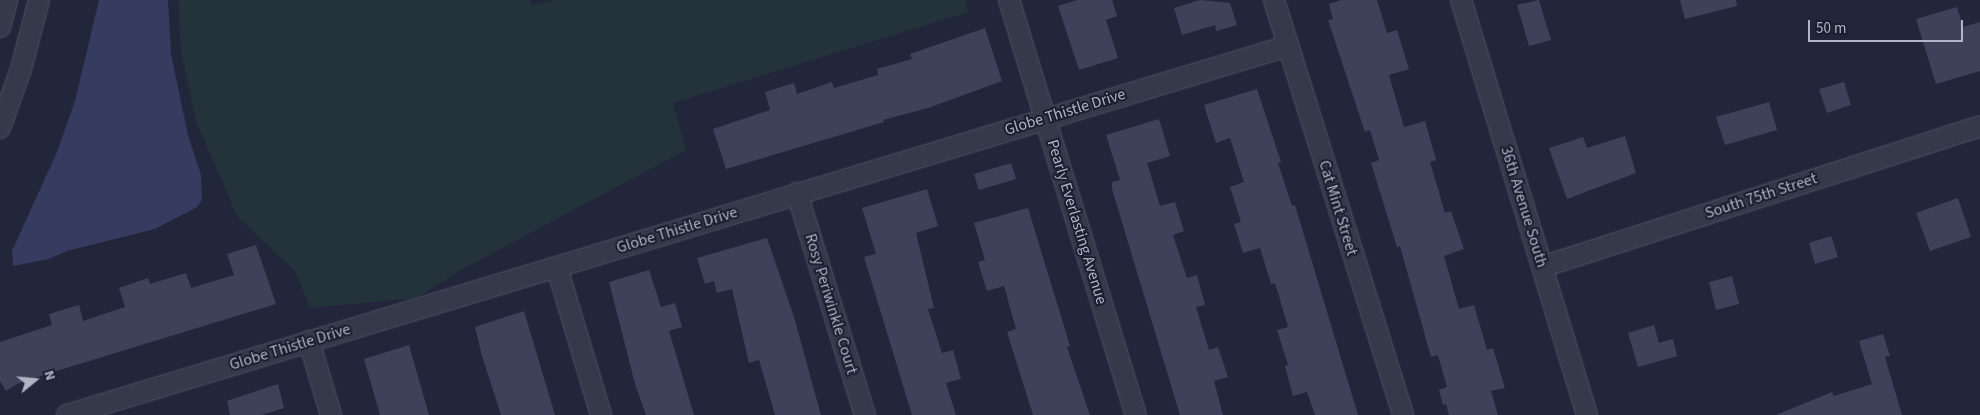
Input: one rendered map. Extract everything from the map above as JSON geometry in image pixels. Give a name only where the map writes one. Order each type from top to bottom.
[{"type":"street","points":[[0,27],[7,0]]},
{"type":"street","points":[[0,128],[21,69],[40,0]]},
{"type":"street","name":"Pearly Everlasting Avenue","points":[[1009,0],[1136,415]]},
{"type":"street","name":"Cat Mint Street","points":[[1274,0],[1403,415]]},
{"type":"street","name":"36th Avenue South","points":[[1461,0],[1586,415]]},
{"type":"street","name":"Globe Thistle Drive","points":[[67,415],[1288,46]]},
{"type":"street","name":"South 75th Street","points":[[1542,267],[1980,126]]},
{"type":"street","name":"Rosy Periwinkle Court","points":[[797,193],[866,415]]},
{"type":"street","points":[[557,268],[601,415]]},
{"type":"street","points":[[309,341],[331,415]]},
{"type":"shaded area","points":[[178,0],[530,0],[532,6],[555,0],[965,0],[968,12],[673,103],[686,150],[461,270],[416,298],[310,308],[295,271],[237,216],[196,121],[181,52]]},
{"type":"water","points":[[99,0],[168,0],[171,54],[188,135],[201,175],[202,200],[197,207],[155,229],[67,251],[49,259],[13,266],[12,251],[57,152],[75,101]]},
{"type":"building","points":[[1077,0],[1112,0],[1117,16],[1106,20],[1118,58],[1079,70],[1058,6]]},
{"type":"building","points":[[1200,0],[1230,3],[1237,25],[1216,31],[1215,25],[1182,35],[1174,8]]},
{"type":"building","points":[[1341,0],[1377,0],[1387,33],[1397,30],[1409,69],[1389,75],[1404,127],[1425,121],[1436,160],[1430,162],[1445,213],[1451,211],[1464,249],[1444,256],[1459,309],[1474,305],[1487,350],[1493,348],[1505,388],[1491,391],[1498,415],[1449,415],[1446,404],[1443,405],[1439,390],[1447,387],[1438,355],[1431,357],[1400,246],[1397,247],[1371,163],[1379,160],[1370,130],[1365,132],[1328,20],[1333,19],[1329,4]]},
{"type":"building","points":[[1539,0],[1551,40],[1529,46],[1517,5]]},
{"type":"building","points":[[1680,0],[1736,0],[1737,6],[1685,19]]},
{"type":"building","points":[[1957,7],[1963,27],[1980,22],[1980,71],[1936,84],[1916,19]]},
{"type":"building","points":[[985,28],[1002,81],[928,108],[883,120],[884,122],[726,169],[713,129],[770,110],[765,92],[794,83],[797,94],[832,82],[834,88],[878,75],[877,69],[912,59],[910,54]]},
{"type":"building","points":[[1844,82],[1851,105],[1827,113],[1819,89]]},
{"type":"building","points":[[1257,89],[1281,162],[1278,163],[1292,206],[1295,205],[1358,415],[1315,415],[1307,392],[1293,396],[1285,366],[1288,365],[1277,330],[1288,327],[1275,283],[1271,284],[1260,248],[1243,253],[1234,224],[1241,222],[1230,187],[1244,182],[1230,138],[1216,143],[1204,105]]},
{"type":"building","points":[[1769,102],[1777,130],[1725,145],[1716,117]]},
{"type":"building","points":[[1159,119],[1170,156],[1147,163],[1160,206],[1175,202],[1184,231],[1173,235],[1187,278],[1197,275],[1205,305],[1196,307],[1209,350],[1218,347],[1228,377],[1214,381],[1223,415],[1180,415],[1112,189],[1112,182],[1120,180],[1106,135]]},
{"type":"building","points":[[1625,136],[1636,173],[1567,199],[1549,148],[1583,137],[1587,148]]},
{"type":"building","points":[[1011,163],[1016,179],[979,190],[974,174]]},
{"type":"building","points":[[927,189],[938,226],[916,233],[934,308],[928,309],[942,353],[953,350],[961,379],[946,383],[956,415],[912,415],[864,257],[876,254],[862,208]]},
{"type":"building","points":[[1958,198],[1971,237],[1930,251],[1916,213]]},
{"type":"building","points":[[1028,208],[1070,346],[1067,347],[1090,415],[1033,415],[1007,332],[1016,329],[1004,286],[987,291],[978,262],[985,260],[974,223]]},
{"type":"building","points":[[1831,236],[1838,257],[1815,264],[1809,243]]},
{"type":"building","points":[[767,238],[794,317],[821,415],[775,415],[759,360],[749,363],[732,289],[717,293],[714,281],[705,284],[697,258]]},
{"type":"building","points":[[256,245],[276,304],[50,373],[17,384],[6,391],[0,381],[0,342],[52,325],[49,314],[79,305],[83,321],[125,307],[119,288],[148,278],[150,284],[186,273],[191,288],[234,275],[227,254]]},
{"type":"building","points":[[649,270],[661,307],[675,303],[682,327],[669,331],[694,415],[646,415],[635,384],[609,282]]},
{"type":"building","points":[[1732,276],[1739,304],[1716,310],[1709,282]]},
{"type":"building","points":[[524,311],[555,415],[501,415],[482,356],[475,327]]},
{"type":"building","points":[[1654,325],[1659,343],[1673,339],[1677,356],[1638,367],[1628,333]]},
{"type":"building","points":[[1883,334],[1890,356],[1885,357],[1902,415],[1776,415],[1832,392],[1834,396],[1872,384],[1859,341]]},
{"type":"building","points":[[409,345],[429,415],[380,415],[364,359]]},
{"type":"building","points":[[278,384],[284,408],[262,415],[230,415],[227,401]]}]
